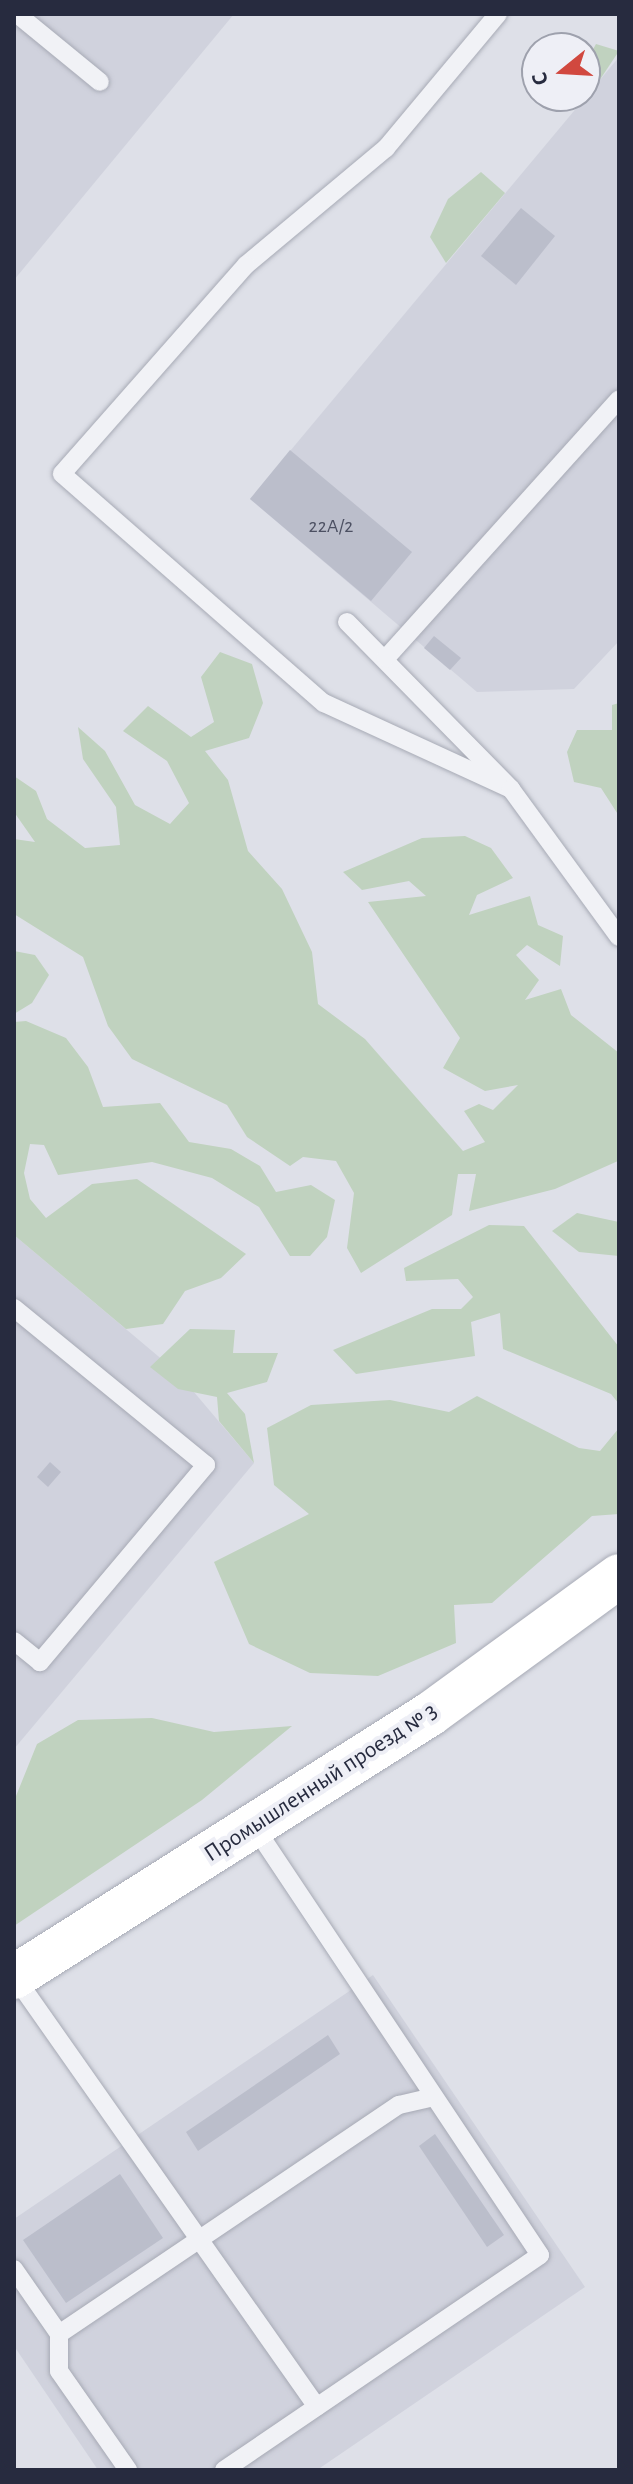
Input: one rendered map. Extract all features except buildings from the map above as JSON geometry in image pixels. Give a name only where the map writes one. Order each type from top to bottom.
[{"type":"street","name":"Промышленный проезд № 3","points":[[14,1977],[430,1714],[619,1576]]},
{"type":"lane","points":[[17,14],[100,82]]},
{"type":"lane","points":[[498,14],[386,148],[246,265],[62,474],[324,703],[511,789]]},
{"type":"lane","points":[[386,658],[619,399]]},
{"type":"lane","points":[[347,622],[386,658],[511,789],[616,926]]},
{"type":"lane","points":[[14,1308],[206,1465],[40,1662],[14,1641]]},
{"type":"lane","points":[[224,2470],[540,2255],[254,1826]]},
{"type":"lane","points":[[14,1977],[317,2407]]},
{"type":"lane","points":[[59,2334],[399,2105],[433,2097]]},
{"type":"lane","points":[[14,2269],[59,2334],[59,2371],[128,2470]]},
{"type":"shaded area","points":[[14,14],[234,14],[14,280]]},
{"type":"shaded area","points":[[619,57],[619,641],[574,689],[477,692],[250,499],[573,112],[601,112],[601,79]]},
{"type":"shaded area","points":[[14,1235],[177,1372],[254,1463],[14,1749]]},
{"type":"shaded area","points":[[373,1975],[585,2287],[317,2470],[98,2470],[14,2346],[14,2219]]},
{"type":"green space","points":[[601,46],[619,51],[601,78]]},
{"type":"green space","points":[[481,172],[505,193],[446,263],[430,237],[448,199]]},
{"type":"green space","points":[[220,652],[252,664],[263,703],[249,738],[205,751],[228,780],[248,851],[282,889],[312,952],[318,1004],[365,1039],[463,1151],[485,1142],[464,1111],[479,1104],[493,1110],[518,1085],[485,1091],[443,1068],[460,1038],[368,902],[426,896],[409,881],[362,890],[343,872],[422,838],[465,836],[491,848],[513,878],[477,895],[469,915],[530,896],[538,925],[563,936],[560,966],[527,945],[516,955],[539,980],[525,1000],[561,989],[571,1015],[619,1053],[618,1161],[555,1189],[469,1211],[476,1174],[458,1174],[452,1215],[361,1273],[347,1248],[354,1193],[336,1161],[303,1157],[290,1166],[247,1137],[227,1105],[132,1059],[108,1026],[83,957],[14,914],[14,839],[35,842],[14,812],[14,776],[36,791],[47,819],[85,848],[120,845],[116,807],[83,759],[78,727],[105,751],[135,805],[170,824],[189,803],[167,761],[123,731],[148,706],[191,737],[214,722],[201,677]]},
{"type":"green space","points":[[619,703],[619,816],[601,788],[574,782],[567,752],[577,730],[612,730],[612,705]]},
{"type":"green space","points":[[14,951],[35,955],[49,975],[32,1003],[14,1014]]},
{"type":"green space","points":[[26,1021],[66,1038],[88,1067],[103,1107],[160,1103],[189,1142],[231,1149],[260,1166],[276,1192],[311,1185],[335,1200],[327,1237],[310,1256],[290,1256],[259,1207],[212,1178],[152,1162],[58,1175],[44,1145],[30,1144],[24,1173],[30,1199],[46,1218],[92,1184],[137,1179],[246,1254],[221,1278],[185,1291],[163,1324],[126,1329],[14,1235],[14,1022]]},
{"type":"green space","points":[[577,1213],[619,1222],[619,1256],[579,1252],[552,1231]]},
{"type":"green space","points":[[489,1225],[524,1226],[619,1347],[619,1404],[611,1394],[503,1349],[500,1313],[471,1322],[475,1356],[356,1374],[333,1350],[432,1309],[461,1309],[473,1297],[458,1279],[406,1281],[404,1268]]},
{"type":"green space","points":[[190,1329],[235,1330],[233,1353],[278,1353],[267,1382],[227,1393],[245,1414],[254,1463],[219,1421],[217,1397],[178,1389],[150,1367]]},
{"type":"green space","points":[[477,1396],[579,1448],[600,1451],[619,1428],[619,1514],[592,1516],[492,1603],[454,1605],[456,1643],[378,1676],[310,1673],[249,1644],[214,1562],[309,1514],[274,1485],[267,1428],[311,1405],[390,1400],[449,1412]]},
{"type":"green space","points":[[152,1718],[214,1732],[292,1726],[202,1800],[14,1926],[14,1801],[37,1744],[78,1720]]}]
